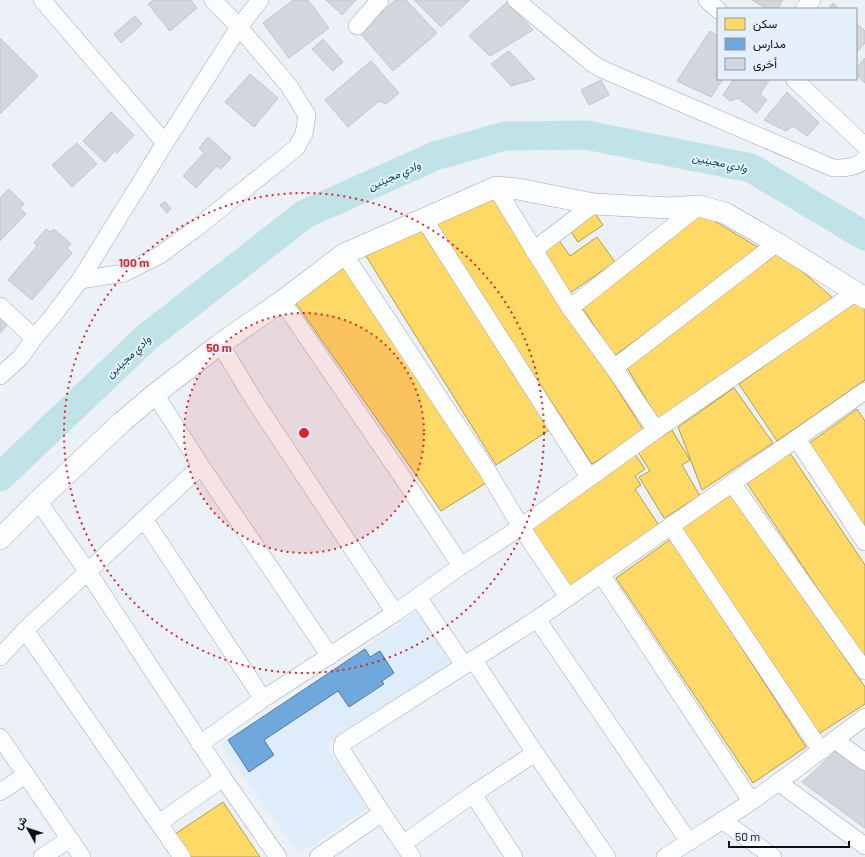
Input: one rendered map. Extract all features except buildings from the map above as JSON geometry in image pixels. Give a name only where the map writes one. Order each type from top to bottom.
[{"type":"street","points":[[42,0],[164,143]]},
{"type":"street","points":[[80,280],[124,273],[160,255],[296,148],[304,134],[307,115],[289,86],[239,27],[213,0]]},
{"type":"street","points":[[0,376],[21,357],[34,338],[80,280],[164,143],[239,27],[260,0]]},
{"type":"street","points":[[357,26],[380,0]]},
{"type":"street","points":[[516,0],[593,64],[604,70],[833,168],[848,168],[861,163],[865,159]]},
{"type":"street","points":[[707,0],[717,9]]},
{"type":"street","points":[[805,8],[812,0]]},
{"type":"street","points":[[795,80],[865,146]]},
{"type":"street","points":[[496,187],[570,308],[614,368],[656,430]]},
{"type":"street","points":[[0,539],[122,422],[155,394],[220,344],[282,301],[344,254],[496,187],[518,189],[594,204],[669,208],[699,206],[725,213],[777,242],[860,295],[656,430],[521,527],[461,566],[395,613],[264,699],[200,744]]},
{"type":"street","points":[[534,250],[594,204]]},
{"type":"street","points":[[570,308],[699,206]]},
{"type":"street","points":[[424,219],[589,477]]},
{"type":"street","points":[[614,368],[777,242]]},
{"type":"street","points":[[344,254],[487,470],[521,527],[568,597]]},
{"type":"street","points":[[282,301],[461,566]]},
{"type":"street","points":[[0,306],[34,338]]},
{"type":"street","points":[[220,344],[256,403],[395,613]]},
{"type":"street","points":[[155,394],[201,466],[330,656]]},
{"type":"street","points":[[535,753],[472,794],[408,850],[382,813],[342,750],[343,743],[537,619],[732,483],[863,397]]},
{"type":"street","points":[[797,439],[865,542]]},
{"type":"street","points":[[0,657],[25,630],[201,466]]},
{"type":"street","points":[[732,483],[865,671]]},
{"type":"street","points":[[38,501],[88,572],[200,744],[278,857]]},
{"type":"street","points":[[144,519],[264,699]]},
{"type":"street","points":[[671,526],[821,751]]},
{"type":"street","points":[[601,574],[751,801]]},
{"type":"street","points":[[418,597],[535,753],[607,857]]},
{"type":"street","points":[[537,619],[688,842]]},
{"type":"street","points":[[25,630],[182,857]]},
{"type":"street","points":[[668,856],[778,782],[865,717]]},
{"type":"street","points":[[0,737],[82,857]]},
{"type":"street","points":[[834,740],[865,762]]},
{"type":"street","points":[[0,792],[26,775]]},
{"type":"street","points":[[159,823],[223,778]]},
{"type":"street","points":[[778,782],[865,846],[856,857]]},
{"type":"street","points":[[472,794],[514,857]]},
{"type":"street","points":[[318,857],[382,813]]},
{"type":"street","points":[[722,820],[773,857]]},
{"type":"street","points":[[42,857],[70,839]]},
{"type":"shaded area","points":[[421,608],[457,661],[326,746],[369,807],[298,854],[221,745]]},
{"type":"waterway","name":"وادي مجينين","points":[[0,477],[147,337],[305,214],[435,156],[505,136],[586,135],[751,168],[865,236]]}]
